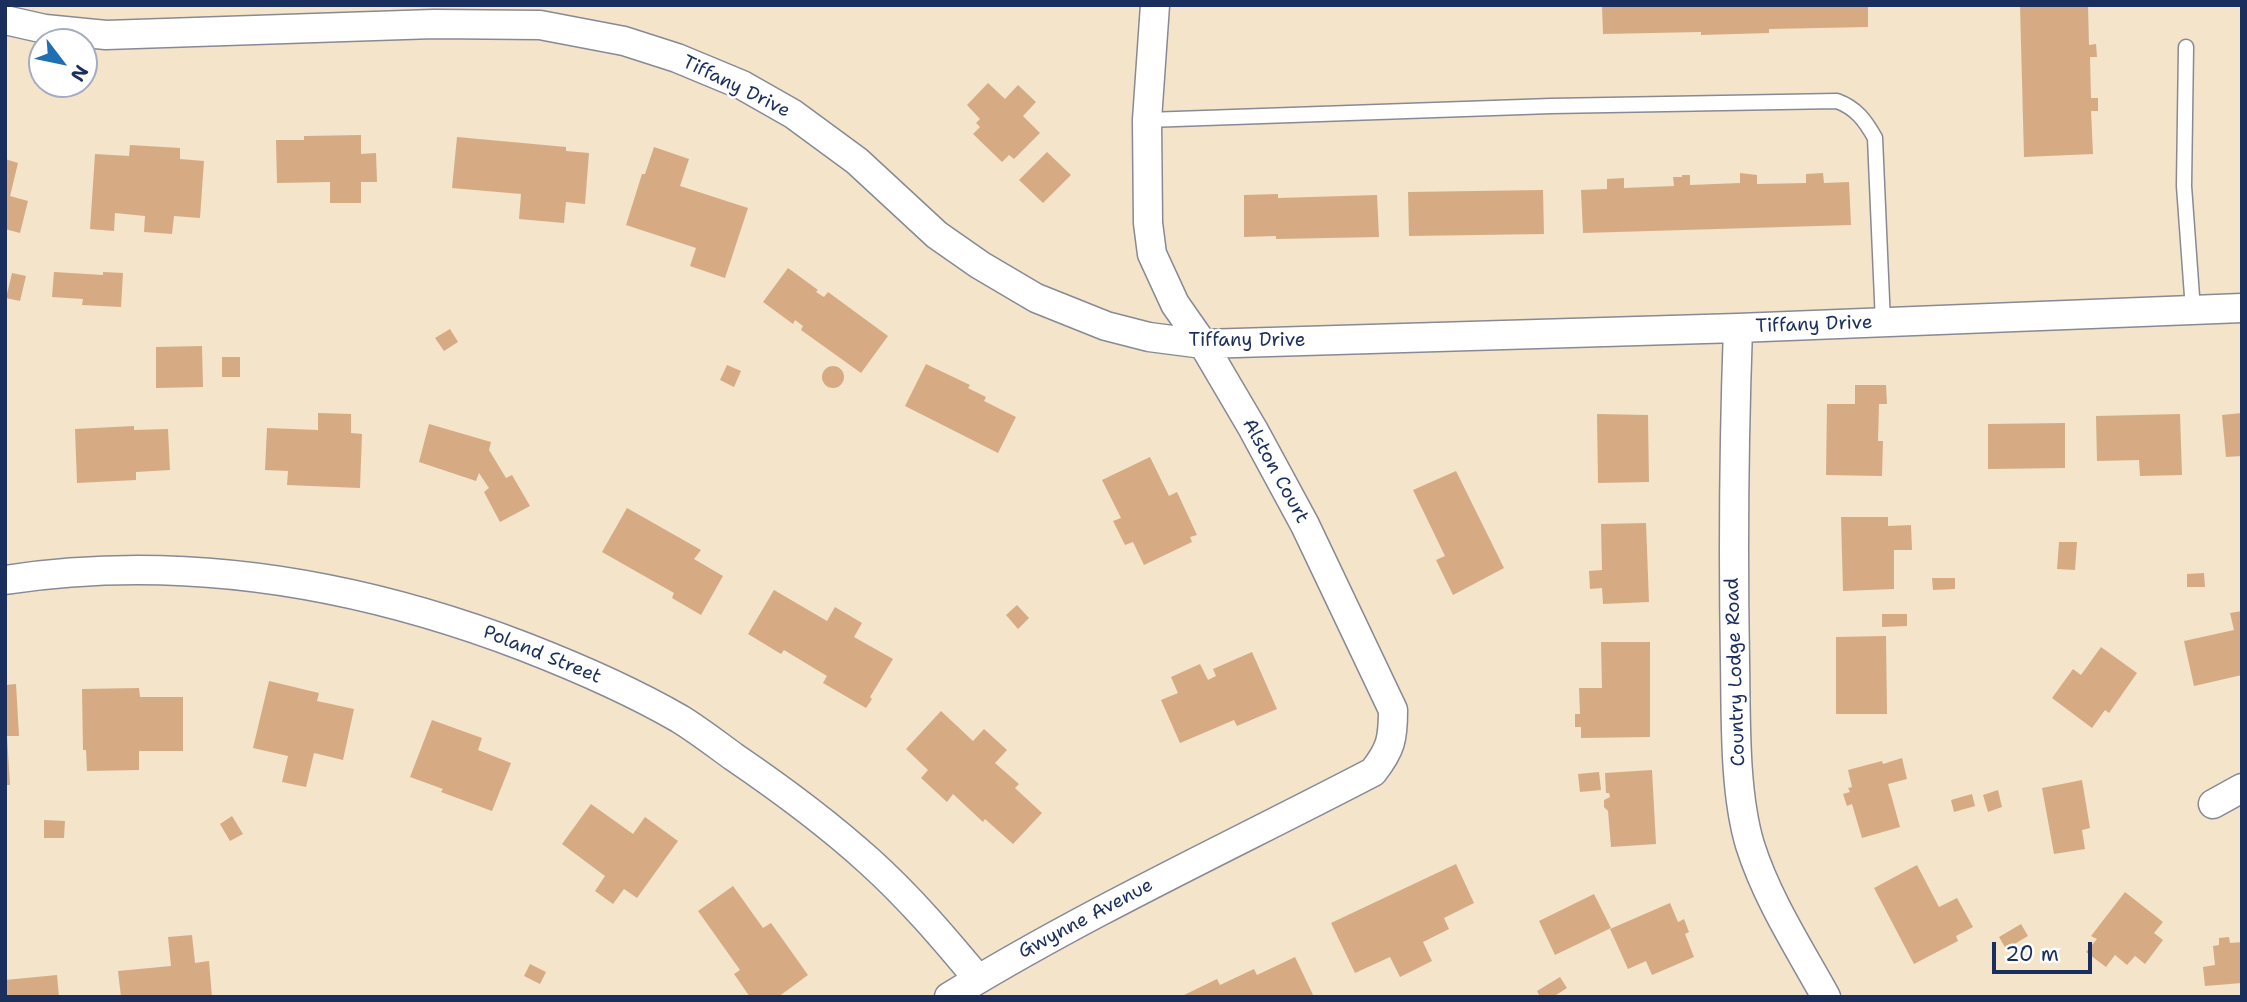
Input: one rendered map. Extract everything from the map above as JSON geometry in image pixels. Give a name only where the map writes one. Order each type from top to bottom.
[{"type":"street","name":"Alston Court","points":[[1155,5],[1147,120],[1148,223],[1152,254],[1175,304],[1253,429],[1305,525],[1393,710],[1393,737],[1387,754],[1373,772],[1227,847]]},
{"type":"street","name":"Tiffany Drive","points":[[5,20],[45,29],[106,35],[434,24],[540,25],[624,41],[677,58],[732,81],[793,114],[858,161],[937,235],[979,265],[1035,298],[1106,326],[1149,337],[1202,344],[2242,309]]},
{"type":"street","name":"Country Lodge Road","points":[[1738,328],[1733,578],[1736,739],[1742,804],[1750,844],[1765,886],[1826,997]]},
{"type":"street","name":"Poland Street","points":[[5,580],[97,569],[181,570],[272,579],[379,600],[458,623],[583,669],[682,720],[778,787],[869,861],[936,929],[978,979]]},
{"type":"street","points":[[2213,804],[2242,788]]},
{"type":"street","name":"Gwynne Avenue","points":[[949,997],[1018,954],[1227,847]]},
{"type":"lane","points":[[2186,47],[2184,186],[2193,310]]},
{"type":"lane","points":[[1147,120],[1538,107],[1837,101],[1849,106],[1864,119],[1875,138],[1883,323]]},
{"type":"building","points":[[1602,5],[1868,5],[1868,27],[1769,29],[1769,33],[1701,35],[1701,32],[1603,34]]},
{"type":"building","points":[[2020,5],[2088,5],[2089,45],[2096,44],[2097,57],[2090,57],[2091,98],[2098,98],[2098,111],[2091,111],[2093,154],[2024,157]]},
{"type":"building","points":[[988,83],[1005,99],[1018,85],[1036,102],[1023,116],[1040,133],[1014,159],[1009,155],[1002,162],[973,134],[980,127],[976,123],[980,119],[967,105]]},
{"type":"building","points":[[361,135],[361,154],[376,153],[377,182],[361,182],[361,203],[330,203],[330,182],[277,183],[276,140],[304,140],[304,136]]},
{"type":"building","points":[[457,137],[566,147],[566,151],[589,153],[585,204],[566,202],[564,223],[519,219],[521,194],[452,188]]},
{"type":"building","points":[[130,145],[180,148],[180,159],[204,161],[200,218],[174,216],[172,234],[144,232],[145,216],[115,213],[114,231],[90,229],[95,154],[129,156]]},
{"type":"building","points":[[654,147],[689,159],[680,186],[748,208],[725,278],[690,266],[696,248],[626,225],[642,174],[645,174]]},
{"type":"building","points":[[1047,152],[1071,175],[1043,203],[1019,180]]},
{"type":"building","points":[[5,159],[18,163],[10,196],[28,201],[20,233],[5,229]]},
{"type":"building","points":[[1740,173],[1757,175],[1757,184],[1806,183],[1806,174],[1823,173],[1824,183],[1849,182],[1851,225],[1583,233],[1581,190],[1607,189],[1607,179],[1624,178],[1624,188],[1674,186],[1673,177],[1682,175],[1690,175],[1690,185],[1740,183]]},
{"type":"building","points":[[1543,190],[1544,234],[1409,236],[1408,192]]},
{"type":"building","points":[[1278,194],[1278,198],[1377,195],[1379,237],[1244,237],[1244,195]]},
{"type":"building","points":[[788,268],[818,290],[816,292],[824,297],[828,292],[888,336],[861,373],[801,330],[803,326],[795,320],[793,324],[763,302]]},
{"type":"building","points":[[54,272],[103,275],[103,272],[123,273],[121,307],[82,305],[83,299],[52,297]]},
{"type":"building","points":[[12,273],[26,276],[20,301],[6,298]]},
{"type":"building","points":[[450,329],[458,342],[444,351],[435,338]]},
{"type":"building","points":[[202,346],[203,387],[156,388],[156,347]]},
{"type":"building","points":[[222,357],[240,357],[240,377],[222,377]]},
{"type":"building","points":[[926,364],[970,385],[968,388],[986,397],[984,401],[1016,417],[998,453],[905,406]]},
{"type":"building","points":[[727,365],[741,371],[734,387],[720,380]]},
{"type":"building","points":[[833,366],[841,369],[844,377],[841,385],[833,388],[825,385],[822,377],[825,369]]},
{"type":"building","points":[[1855,385],[1886,385],[1887,404],[1879,404],[1878,441],[1883,441],[1882,476],[1826,475],[1827,404],[1855,404]]},
{"type":"building","points":[[318,413],[351,414],[351,433],[362,434],[360,488],[287,485],[288,471],[265,470],[267,428],[318,430]]},
{"type":"building","points":[[2242,413],[2242,456],[2226,457],[2222,415]]},
{"type":"building","points":[[1597,414],[1648,415],[1649,482],[1598,483]]},
{"type":"building","points":[[2180,414],[2182,475],[2140,476],[2139,460],[2097,461],[2096,416]]},
{"type":"building","points":[[2065,423],[2065,468],[1988,469],[1988,424]]},
{"type":"building","points":[[429,424],[491,442],[489,450],[506,478],[512,475],[530,506],[500,522],[484,492],[489,488],[479,473],[476,481],[419,462]]},
{"type":"building","points":[[134,426],[134,430],[168,429],[170,470],[136,472],[136,480],[77,483],[75,429]]},
{"type":"building","points":[[1150,457],[1169,496],[1177,492],[1197,535],[1190,537],[1192,542],[1144,565],[1133,542],[1125,545],[1113,521],[1121,518],[1102,480]]},
{"type":"building","points":[[1456,471],[1504,568],[1453,595],[1436,560],[1445,556],[1413,490]]},
{"type":"building","points":[[627,508],[701,550],[694,559],[723,576],[701,615],[672,598],[674,593],[602,552]]},
{"type":"building","points":[[1841,517],[1888,517],[1888,526],[1911,525],[1912,550],[1894,550],[1894,589],[1843,591]]},
{"type":"building","points":[[1646,523],[1649,602],[1603,604],[1602,588],[1590,589],[1589,571],[1602,570],[1601,524]]},
{"type":"building","points":[[2059,542],[2077,542],[2075,570],[2057,569]]},
{"type":"building","points":[[2204,573],[2205,587],[2187,587],[2187,574]]},
{"type":"building","points":[[1932,578],[1955,578],[1955,589],[1933,590]]},
{"type":"building","points":[[774,590],[827,621],[835,607],[862,623],[854,637],[893,659],[866,708],[823,683],[827,676],[784,650],[781,654],[748,634]]},
{"type":"building","points":[[1017,605],[1029,618],[1018,629],[1006,615]]},
{"type":"building","points":[[2242,611],[2242,675],[2194,686],[2184,641],[2234,630],[2230,613]]},
{"type":"building","points":[[1882,614],[1907,614],[1907,626],[1882,627]]},
{"type":"building","points":[[1886,636],[1887,714],[1836,714],[1836,637]]},
{"type":"building","points":[[1601,642],[1650,642],[1650,737],[1581,738],[1581,727],[1575,727],[1575,714],[1580,714],[1579,688],[1602,688]]},
{"type":"building","points":[[2101,647],[2137,673],[2109,713],[2105,710],[2092,728],[2052,698],[2073,669],[2081,675]]},
{"type":"building","points":[[1252,652],[1277,709],[1237,726],[1234,720],[1180,743],[1161,700],[1178,693],[1171,677],[1200,664],[1208,680],[1216,676],[1213,669]]},
{"type":"building","points":[[269,681],[319,693],[317,701],[354,709],[343,760],[314,753],[306,787],[282,782],[288,756],[253,748]]},
{"type":"building","points":[[16,684],[19,736],[7,736],[10,785],[5,785],[5,685]]},
{"type":"building","points":[[139,688],[140,697],[183,697],[183,751],[139,751],[139,770],[87,771],[86,750],[83,750],[82,689]]},
{"type":"building","points":[[941,711],[973,741],[984,729],[1007,750],[995,763],[1019,784],[1015,788],[1042,813],[1013,844],[985,819],[983,822],[953,794],[947,802],[921,778],[928,770],[906,749]]},
{"type":"building","points":[[432,720],[482,738],[478,750],[511,763],[492,811],[410,777]]},
{"type":"building","points":[[1902,758],[1907,779],[1888,784],[1900,827],[1862,838],[1852,804],[1847,806],[1843,794],[1850,792],[1848,788],[1852,787],[1848,770]]},
{"type":"building","points":[[1652,770],[1656,844],[1611,847],[1608,811],[1604,807],[1604,800],[1610,797],[1609,793],[1606,793],[1605,773]]},
{"type":"building","points":[[1599,772],[1601,790],[1580,792],[1578,774]]},
{"type":"building","points":[[2082,780],[2090,828],[2082,830],[2085,849],[2054,854],[2042,788]]},
{"type":"building","points":[[1998,790],[2002,807],[1988,812],[1983,795]]},
{"type":"building","points":[[1972,794],[1975,806],[1954,812],[1951,800]]},
{"type":"building","points":[[591,804],[633,834],[645,817],[678,841],[637,898],[624,889],[613,904],[595,891],[605,876],[562,844]]},
{"type":"building","points":[[232,816],[243,834],[230,841],[220,824]]},
{"type":"building","points":[[44,820],[65,821],[64,838],[44,838]]},
{"type":"building","points":[[1456,864],[1474,903],[1444,918],[1449,929],[1423,942],[1432,961],[1400,977],[1390,957],[1355,973],[1331,923]]},
{"type":"building","points":[[1917,865],[1939,907],[1957,898],[1973,927],[1956,936],[1958,941],[1914,964],[1874,888]]},
{"type":"building","points":[[733,886],[763,928],[771,923],[808,975],[778,997],[750,997],[734,974],[740,970],[698,911]]},
{"type":"building","points":[[2125,892],[2163,922],[2154,933],[2163,940],[2145,964],[2135,956],[2127,965],[2115,955],[2106,967],[2086,952],[2097,939],[2091,936]]},
{"type":"building","points":[[1594,894],[1611,928],[1555,955],[1539,921]]},
{"type":"building","points":[[1670,903],[1678,922],[1684,919],[1689,932],[1685,934],[1694,957],[1652,975],[1646,961],[1628,969],[1610,929]]},
{"type":"building","points":[[2021,924],[2028,936],[2006,949],[1999,937]]},
{"type":"building","points":[[192,935],[195,963],[209,961],[212,997],[121,997],[118,971],[171,966],[168,937]]},
{"type":"building","points":[[2229,937],[2230,943],[2242,942],[2242,983],[2205,986],[2203,967],[2215,965],[2213,946],[2219,945],[2219,938]]},
{"type":"building","points":[[1295,957],[1314,997],[1180,997],[1217,979],[1220,985],[1254,969],[1257,975]]},
{"type":"building","points":[[530,964],[546,972],[540,984],[524,976]]},
{"type":"building","points":[[57,975],[59,997],[5,997],[5,980]]},
{"type":"building","points":[[1560,977],[1567,988],[1553,997],[1540,997],[1537,991]]}]
